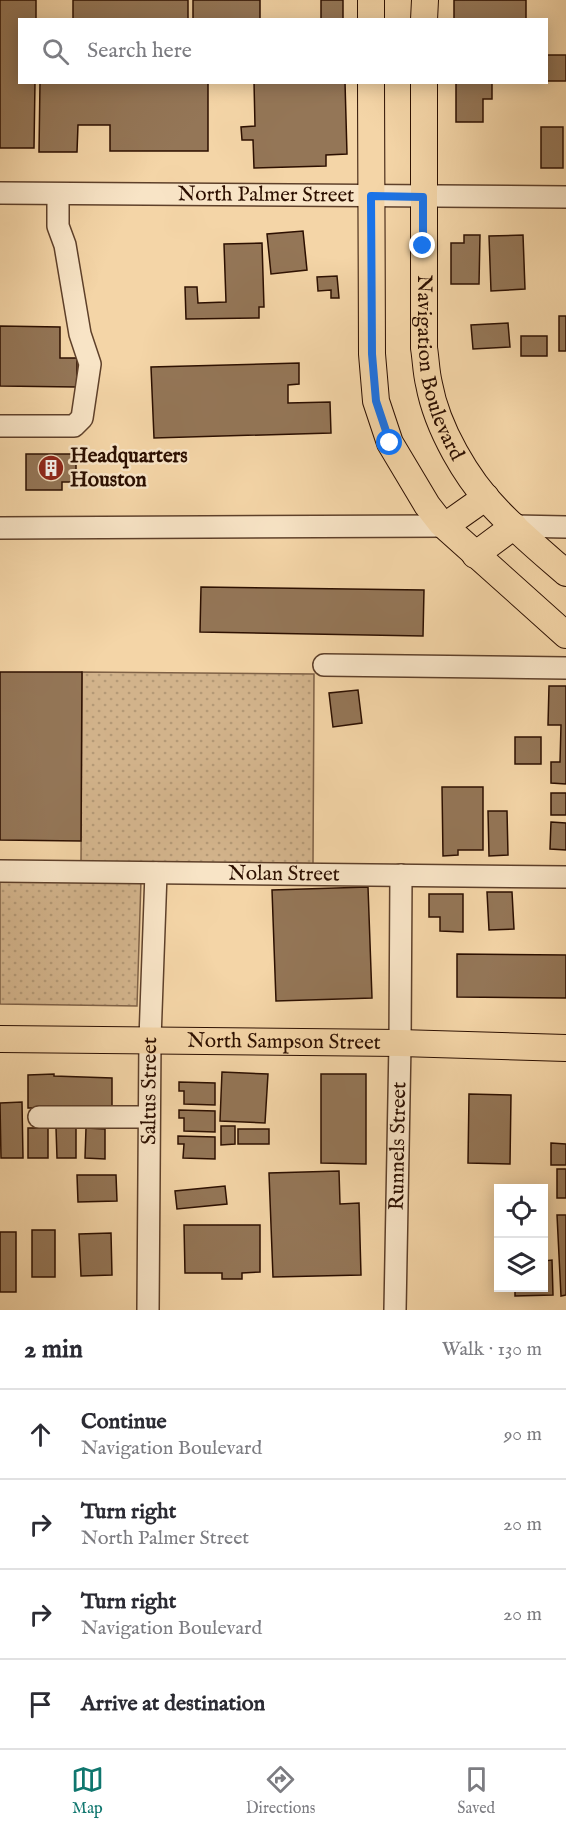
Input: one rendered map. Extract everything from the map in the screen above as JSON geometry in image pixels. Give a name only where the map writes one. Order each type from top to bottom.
[{"type":"main road","points":[[371,0],[371,18]]},
{"type":"main road","points":[[424,18],[425,0]]},
{"type":"main road","points":[[371,84],[372,354],[376,401],[390,443],[427,505],[445,526],[475,555],[553,613],[566,635]]},
{"type":"main road","name":"Navigation Boulevard","points":[[424,84],[424,348],[429,385],[440,420],[455,453],[486,497],[497,511],[566,573]]},
{"type":"main road","points":[[445,526],[486,497]]},
{"type":"main road","points":[[475,555],[514,526]]},
{"type":"main road","name":"North Sampson Street","points":[[0,1039],[400,1043],[566,1048]]},
{"type":"street","name":"North Palmer Street","points":[[0,193],[566,197]]},
{"type":"street","points":[[0,426],[75,426],[82,418],[90,364],[80,334],[65,245],[58,226],[58,194]]},
{"type":"street","points":[[0,528],[445,526]]},
{"type":"street","points":[[514,526],[566,527]]},
{"type":"street","points":[[324,665],[566,668]]},
{"type":"street","name":"Nolan Street","points":[[0,871],[566,877]]},
{"type":"street","name":"Saltus Street","points":[[148,1310],[150,1040],[156,873]]},
{"type":"street","name":"Runnels Street","points":[[394,1310],[401,875]]},
{"type":"street","points":[[39,1117],[149,1118]]},
{"type":"shaded area","points":[[82,672],[314,674],[313,866],[81,864]]},
{"type":"shaded area","points":[[0,879],[141,880],[137,1006],[0,1004]]},
{"type":"building","points":[[0,0],[36,0],[36,18],[18,18],[18,84],[35,84],[34,148],[0,148]]},
{"type":"building","points":[[73,0],[188,0],[188,18],[73,18]]},
{"type":"building","points":[[193,0],[260,0],[260,18],[193,18]]},
{"type":"building","points":[[321,0],[343,0],[343,18],[321,18]]},
{"type":"building","points":[[454,0],[526,0],[526,18],[454,18]]},
{"type":"building","points":[[548,55],[566,55],[566,81],[548,81]]},
{"type":"building","points":[[40,84],[208,84],[208,151],[110,151],[110,125],[78,125],[77,152],[39,152]]},
{"type":"building","points":[[254,84],[345,84],[347,154],[326,155],[326,166],[254,168],[253,140],[242,140],[241,127],[255,126]]},
{"type":"building","points":[[456,84],[492,84],[492,99],[483,99],[483,122],[456,122]]},
{"type":"building","points":[[541,127],[563,127],[563,168],[541,168]]},
{"type":"building","points":[[303,231],[307,270],[271,274],[267,234]]},
{"type":"building","points":[[464,235],[480,235],[479,284],[451,284],[451,243],[464,243]]},
{"type":"building","points":[[523,235],[525,289],[491,291],[489,236]]},
{"type":"building","points":[[262,243],[264,307],[259,307],[259,318],[186,319],[185,287],[197,287],[198,303],[226,302],[224,244]]},
{"type":"building","points":[[337,276],[339,298],[331,298],[331,290],[318,291],[317,277]]},
{"type":"building","points":[[559,316],[566,316],[566,351],[559,351]]},
{"type":"building","points":[[508,323],[510,347],[473,349],[471,325]]},
{"type":"building","points":[[0,326],[60,327],[60,358],[77,358],[77,387],[0,386]]},
{"type":"building","points":[[521,336],[547,336],[547,356],[521,356]]},
{"type":"building","points":[[299,363],[299,384],[288,385],[288,403],[330,402],[331,433],[154,438],[151,367]]},
{"type":"building","name":"Headquarters Houston","points":[[26,454],[76,454],[76,482],[62,482],[62,490],[26,490]]},
{"type":"building","points":[[201,587],[424,590],[423,636],[200,632]]},
{"type":"building","points":[[0,672],[82,672],[81,841],[0,840]]},
{"type":"building","points":[[549,686],[566,686],[566,784],[551,783],[551,762],[560,762],[561,725],[548,725]]},
{"type":"building","points":[[358,690],[362,723],[333,727],[329,693]]},
{"type":"building","points":[[515,737],[541,737],[541,764],[515,764]]},
{"type":"building","points":[[442,787],[483,787],[483,850],[458,850],[458,855],[443,856]]},
{"type":"building","points":[[551,793],[566,793],[566,815],[551,815]]},
{"type":"building","points":[[488,811],[507,811],[508,855],[489,856]]},
{"type":"building","points":[[551,822],[566,823],[566,850],[550,849]]},
{"type":"building","points":[[368,887],[372,998],[276,1001],[272,890]]},
{"type":"building","points":[[487,892],[512,892],[514,929],[489,930]]},
{"type":"building","points":[[429,894],[463,894],[463,932],[440,931],[440,917],[429,917]]},
{"type":"building","points":[[457,954],[566,955],[566,998],[457,997]]},
{"type":"building","points":[[222,1072],[268,1074],[265,1123],[220,1121]]},
{"type":"building","points":[[54,1074],[54,1076],[112,1078],[112,1108],[28,1108],[28,1075]]},
{"type":"building","points":[[321,1074],[366,1074],[366,1164],[321,1163]]},
{"type":"building","points":[[179,1082],[215,1083],[215,1105],[184,1104],[184,1091],[179,1091]]},
{"type":"building","points":[[469,1094],[511,1095],[510,1164],[468,1163]]},
{"type":"building","points":[[22,1102],[23,1158],[1,1158],[0,1103]]},
{"type":"building","points":[[179,1110],[215,1111],[215,1132],[184,1131],[184,1118],[179,1118]]},
{"type":"building","points":[[221,1126],[235,1126],[235,1144],[221,1145]]},
{"type":"building","points":[[28,1128],[48,1128],[48,1158],[28,1158]]},
{"type":"building","points":[[56,1128],[76,1128],[76,1158],[57,1158]]},
{"type":"building","points":[[86,1128],[105,1129],[105,1159],[85,1158]]},
{"type":"building","points":[[238,1129],[269,1129],[269,1144],[238,1144]]},
{"type":"building","points":[[178,1136],[215,1137],[215,1159],[183,1158],[184,1144],[178,1144]]},
{"type":"building","points":[[551,1143],[566,1144],[566,1165],[551,1165]]},
{"type":"building","points":[[557,1169],[566,1169],[566,1198],[557,1198]]},
{"type":"building","points":[[339,1171],[340,1204],[359,1203],[361,1275],[273,1277],[269,1173]]},
{"type":"building","points":[[77,1175],[116,1175],[117,1201],[78,1202]]},
{"type":"building","points":[[225,1186],[227,1204],[177,1209],[175,1191]]},
{"type":"building","points":[[557,1215],[566,1215],[566,1295],[561,1296]]},
{"type":"building","points":[[184,1225],[260,1225],[260,1272],[242,1273],[242,1279],[222,1279],[222,1273],[185,1273]]},
{"type":"building","points":[[32,1230],[55,1230],[55,1277],[32,1277]]},
{"type":"building","points":[[0,1232],[16,1232],[16,1292],[0,1292]]},
{"type":"building","points":[[111,1233],[112,1275],[81,1276],[79,1234]]},
{"type":"building","points":[[548,1260],[552,1260],[553,1295],[515,1296],[515,1292],[548,1292]]},
{"type":"place","name":"Headquarters Houston","points":[[51,468]]},
{"type":"route","points":[[390,443],[376,401],[372,354],[371,196],[423,197],[423,246]]}]
